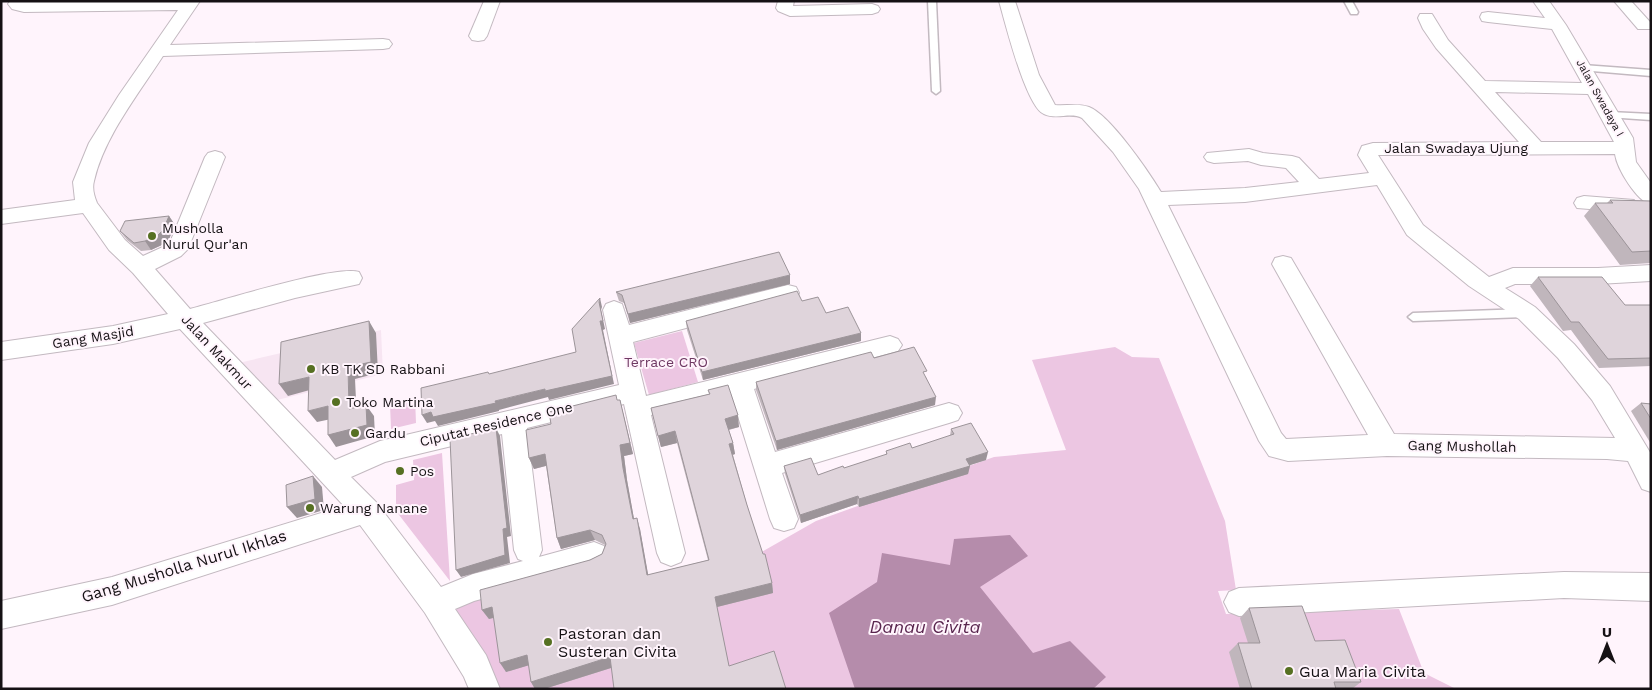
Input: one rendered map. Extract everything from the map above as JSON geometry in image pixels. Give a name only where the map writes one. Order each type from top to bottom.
[{"type":"street","points":[[18,1],[16,4],[24,7],[191,3]]},
{"type":"street","points":[[478,36],[492,1]]},
{"type":"street","points":[[786,1],[784,8],[790,11],[872,9]]},
{"type":"street","points":[[1007,1],[1036,89],[1048,109],[1053,111],[1074,109],[1087,113],[1128,155],[1154,199],[1245,195],[1382,178]]},
{"type":"street","name":"Jalan Swadaya I","points":[[1541,1],[1558,25],[1610,115],[1622,138],[1626,162],[1630,170],[1651,198]]},
{"type":"street","points":[[1622,1],[1644,25]]},
{"type":"street","name":"Jalan Makmur","points":[[191,3],[128,95],[92,159],[83,182],[84,196],[88,205],[116,245],[141,267],[185,319],[366,511],[435,603],[475,666],[485,689]]},
{"type":"street","points":[[1488,17],[1558,25]]},
{"type":"street","points":[[1426,18],[1431,29],[1442,44],[1535,148]]},
{"type":"street","points":[[159,51],[270,46],[383,44]]},
{"type":"street","points":[[1480,86],[1595,89]]},
{"type":"street","name":"Jalan Swadaya Ujung","points":[[1625,148],[1372,149],[1369,150],[1368,155],[1415,230],[1487,286],[1527,313],[1566,350],[1601,393],[1636,451],[1651,481]]},
{"type":"street","points":[[1214,156],[1249,155],[1261,160],[1292,162],[1315,187]]},
{"type":"street","points":[[141,267],[173,251],[180,244],[215,157]]},
{"type":"street","name":"Gang Mushollah","points":[[1154,199],[1272,442],[1278,448],[1288,450],[1387,445],[1606,448],[1636,451]]},
{"type":"street","points":[[1584,204],[1651,206]]},
{"type":"street","points":[[1,217],[88,205]]},
{"type":"street","points":[[1282,264],[1387,445]]},
{"type":"street","points":[[1487,286],[1513,276],[1598,276],[1651,273]]},
{"type":"street","name":"Gang Masjid","points":[[1,351],[116,334],[185,319],[311,285],[350,278]]},
{"type":"street","points":[[620,336],[788,293]]},
{"type":"street","points":[[614,310],[672,553]]},
{"type":"street","name":"Ciputat Residence One","points":[[332,474],[380,452],[513,420],[740,383],[890,345]]},
{"type":"street","points":[[740,383],[784,519]]},
{"type":"street","points":[[767,466],[950,413]]},
{"type":"street","points":[[513,420],[528,550]]},
{"type":"street","name":"Gang Musholla Nurul Ikhlas","points":[[1,615],[112,590],[366,511]]},
{"type":"street","points":[[435,603],[473,588],[594,555]]},
{"type":"street","points":[[1238,602],[1564,585],[1651,587]]},
{"type":"lane","points":[[932,1],[936,91]]},
{"type":"lane","points":[[1348,1],[1354,12]]},
{"type":"lane","points":[[1583,68],[1651,73]]},
{"type":"lane","points":[[1610,115],[1651,117]]},
{"type":"lane","points":[[1413,318],[1527,313]]},
{"type":"shaded area","name":"KB TK SD Rabbani","points":[[381,330],[383,374],[269,402],[234,364]]},
{"type":"green space","name":"Terrace CRO","points":[[682,331],[698,382],[649,395],[634,343]]},
{"type":"green space","points":[[1115,347],[1132,357],[1159,358],[1225,521],[1236,590],[1218,591],[1226,614],[1399,609],[1424,673],[1456,689],[500,689],[447,598],[594,592],[742,563],[816,521],[994,457],[1066,450],[1032,360]]},
{"type":"green space","points":[[415,398],[416,423],[391,429],[390,404]]},
{"type":"green space","points":[[442,453],[450,581],[396,511],[396,485],[414,480],[413,460]]},
{"type":"water","name":"Danau Civita","points":[[1010,535],[1028,556],[980,587],[1033,653],[1070,641],[1106,677],[1093,689],[855,689],[829,613],[877,582],[882,553],[950,565],[954,539]]},
{"type":"building","points":[[1610,200],[1651,201],[1651,251],[1632,252],[1595,203],[1613,203]]},
{"type":"building","points":[[169,216],[163,230],[157,236],[145,241],[134,243],[120,231],[125,221]]},
{"type":"building","points":[[779,252],[790,275],[628,314],[622,295],[616,292]]},
{"type":"building","points":[[1538,277],[1602,277],[1625,305],[1651,305],[1651,358],[1608,359],[1579,322],[1571,322]]},
{"type":"building","points":[[797,291],[802,301],[818,297],[826,313],[848,307],[861,333],[702,372],[686,321]]},
{"type":"building","points":[[600,298],[599,302],[603,321],[600,321],[612,376],[545,391],[545,389],[495,401],[496,403],[433,417],[431,412],[422,415],[421,388],[488,372],[489,374],[576,352],[572,329]]},
{"type":"building","points":[[369,321],[371,362],[348,367],[349,409],[366,405],[367,425],[328,435],[328,406],[308,411],[309,377],[279,384],[281,342]]},
{"type":"building","points":[[914,347],[927,371],[923,372],[936,397],[776,441],[756,382],[871,352],[874,358]]},
{"type":"building","points":[[728,385],[738,415],[725,419],[733,443],[729,444],[763,554],[765,554],[772,583],[715,597],[729,666],[774,651],[786,689],[614,689],[610,657],[531,682],[527,655],[500,663],[492,607],[482,610],[480,590],[590,560],[602,554],[606,544],[602,535],[590,530],[557,538],[545,454],[529,458],[526,430],[551,424],[549,412],[616,395],[617,400],[620,400],[630,443],[620,445],[633,519],[637,518],[647,575],[709,560],[675,431],[658,436],[651,408],[710,394],[708,390]]},
{"type":"building","points":[[1641,403],[1651,404],[1651,419]]},
{"type":"building","points":[[971,423],[988,452],[966,459],[970,466],[859,499],[858,496],[800,515],[784,466],[811,458],[818,475],[887,454],[886,451],[910,443],[912,448],[954,434],[951,429]]},
{"type":"building","points":[[496,428],[507,528],[503,529],[505,555],[456,570],[450,439]]},
{"type":"building","points":[[313,476],[315,499],[287,507],[286,485]]},
{"type":"building","name":"Gua Maria Civita","points":[[1302,606],[1315,641],[1345,640],[1361,682],[1334,682],[1336,689],[1252,689],[1238,643],[1260,643],[1249,608]]},
{"type":"place","name":"Musholla Nurul Qur'an","points":[[152,236]]},
{"type":"place","name":"KB TK SD Rabbani","points":[[311,369]]},
{"type":"place","name":"Toko Martina","points":[[336,402]]},
{"type":"place","name":"Gardu","points":[[355,433]]},
{"type":"place","name":"Pos","points":[[400,471]]},
{"type":"place","name":"Warung Nanane","points":[[310,508]]},
{"type":"place","name":"Pastoran dan Susteran Civita","points":[[548,642]]},
{"type":"place","name":"Gua Maria Civita","points":[[1289,671]]}]
